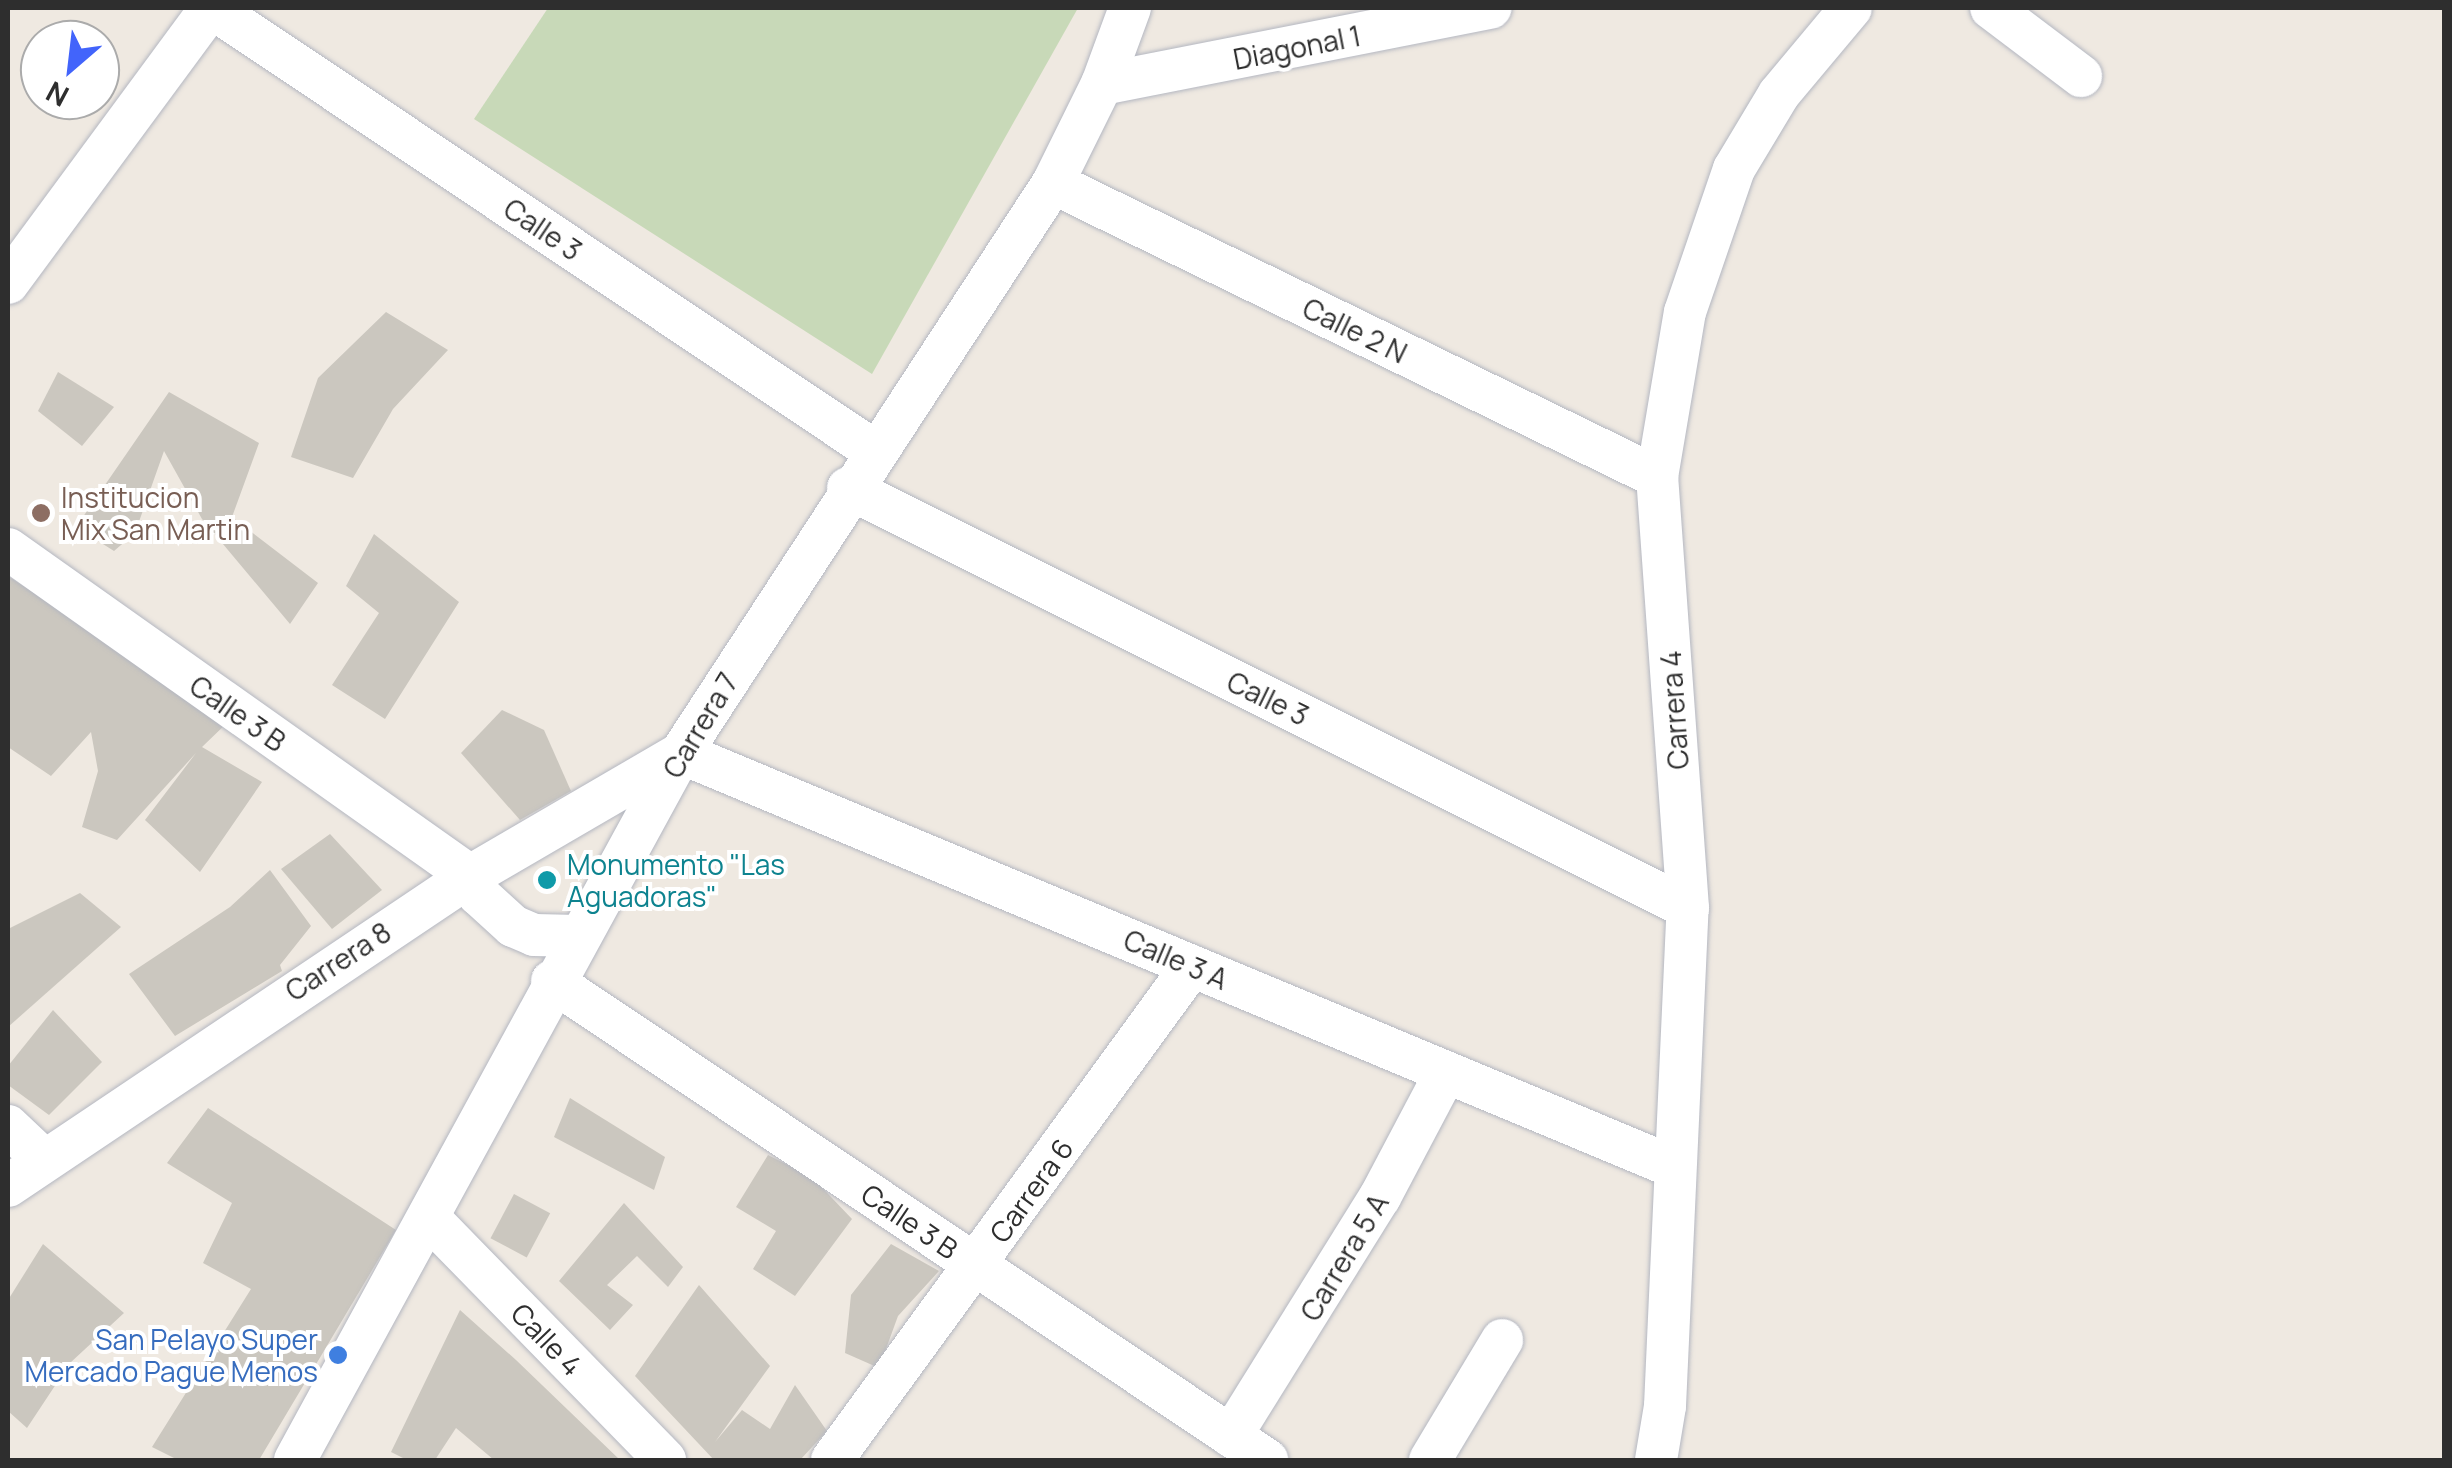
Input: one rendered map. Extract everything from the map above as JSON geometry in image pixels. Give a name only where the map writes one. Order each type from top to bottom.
[{"type":"street","points":[[8,282],[211,8]]},
{"type":"street","name":"Calle 3","points":[[211,8],[874,450]]},
{"type":"street","name":"Carrera 7","points":[[295,1460],[429,1218],[552,981],[681,753],[848,488],[1053,183],[1102,84],[1130,8]]},
{"type":"street","name":"Diagonal 1","points":[[1102,84],[1491,8]]},
{"type":"street","name":"Carrera 4","points":[[1656,1460],[1664,1406],[1671,1166],[1688,908],[1657,477],[1685,312],[1734,169],[1780,94],[1851,8]]},
{"type":"street","points":[[1991,8],[2081,76]]},
{"type":"street","name":"Calle 2 N","points":[[1053,183],[1657,477]]},
{"type":"street","name":"Calle 3","points":[[848,488],[1688,908]]},
{"type":"street","name":"Calle 3 B","points":[[8,549],[470,876],[495,913],[513,926],[534,935],[579,936]]},
{"type":"street","name":"Carrera 8","points":[[8,1186],[42,1158],[470,876],[681,753]]},
{"type":"street","name":"Calle 3 A","points":[[681,753],[1671,1166]]},
{"type":"street","name":"Carrera 6","points":[[832,1460],[1192,966]]},
{"type":"street","name":"Calle 3 B","points":[[552,981],[1268,1460]]},
{"type":"street","name":"Carrera 5 A","points":[[1232,1436],[1380,1197],[1446,1072]]},
{"type":"street","points":[[8,1126],[42,1158]]},
{"type":"street","name":"Calle 4","points":[[429,1218],[665,1460]]},
{"type":"street","points":[[1430,1460],[1502,1340]]},
{"type":"green space","points":[[548,8],[1078,8],[872,374],[474,119]]},
{"type":"building","points":[[386,312],[448,350],[393,409],[353,478],[291,457],[318,378]]},
{"type":"building","points":[[58,372],[114,407],[82,446],[38,411]]},
{"type":"building","points":[[169,392],[259,443],[232,517],[318,583],[290,624],[202,519],[164,451],[135,533],[114,551],[76,527]]},
{"type":"building","points":[[374,534],[459,602],[385,719],[332,685],[379,613],[346,586]]},
{"type":"building","points":[[8,576],[229,721],[202,747],[262,782],[200,872],[145,820],[196,753],[117,840],[82,827],[98,771],[91,732],[51,776],[8,747]]},
{"type":"building","points":[[502,710],[544,730],[571,791],[520,820],[461,753]]},
{"type":"building","points":[[330,834],[382,890],[332,929],[281,869]]},
{"type":"building","points":[[270,870],[311,926],[280,965],[282,971],[175,1036],[129,974],[230,907]]},
{"type":"building","points":[[80,893],[121,927],[8,1027],[8,929]]},
{"type":"building","points":[[53,1010],[102,1062],[49,1115],[8,1085],[8,1066]]},
{"type":"building","points":[[570,1098],[665,1157],[654,1190],[554,1137]]},
{"type":"building","points":[[208,1108],[396,1230],[259,1460],[178,1460],[152,1447],[251,1289],[203,1263],[232,1203],[167,1163]]},
{"type":"building","points":[[768,1155],[812,1177],[852,1219],[795,1296],[753,1269],[776,1231],[736,1207]]},
{"type":"building","points":[[514,1194],[550,1213],[527,1257],[491,1238]]},
{"type":"building","points":[[624,1203],[683,1267],[668,1287],[637,1256],[607,1285],[633,1305],[610,1330],[559,1281]]},
{"type":"building","points":[[43,1244],[124,1313],[70,1363],[27,1428],[8,1411],[8,1300]]},
{"type":"building","points":[[891,1244],[939,1271],[898,1316],[879,1368],[845,1353],[851,1295]]},
{"type":"building","points":[[699,1285],[770,1366],[715,1442],[742,1410],[770,1429],[795,1385],[827,1431],[800,1460],[714,1460],[635,1376]]},
{"type":"building","points":[[460,1310],[620,1460],[494,1460],[456,1428],[435,1460],[407,1460],[391,1452]]},
{"type":"place","name":"Institucion Mix San Martin","points":[[41,513]]},
{"type":"place","name":"Monumento \"Las Aguadoras\"","points":[[547,880]]},
{"type":"place","name":"San Pelayo Super Mercado Pague Menos","points":[[338,1355]]}]
